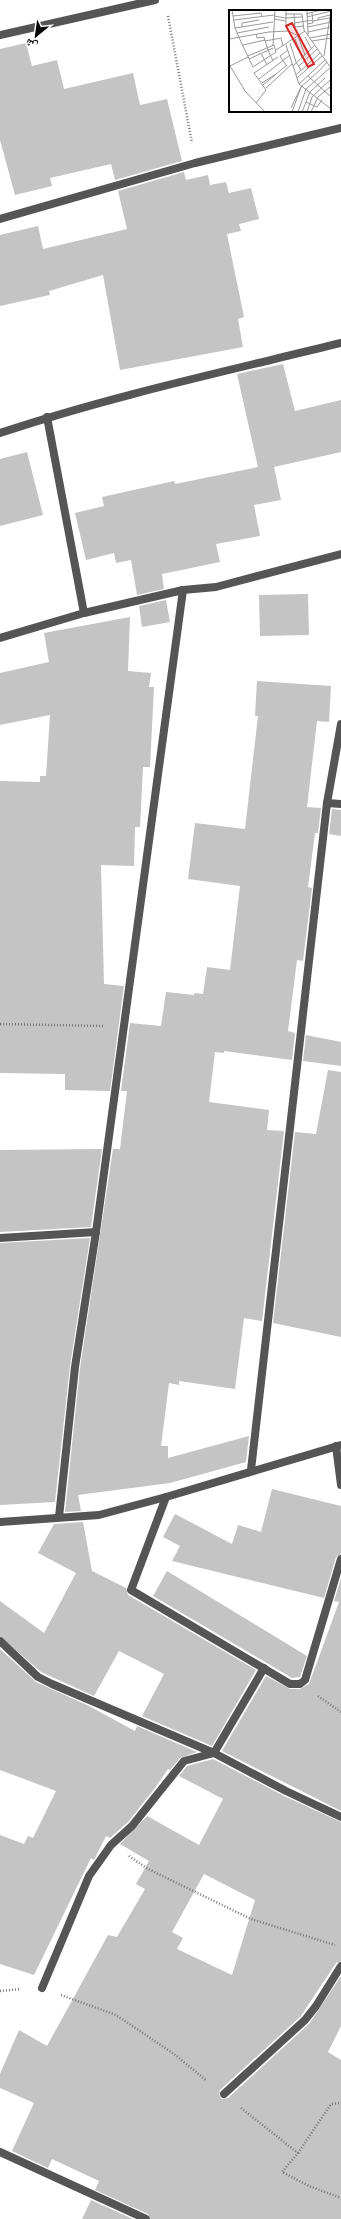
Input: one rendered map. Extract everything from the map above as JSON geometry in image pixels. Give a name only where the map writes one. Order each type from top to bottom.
[{"type":"street","points":[[0,35],[155,0]]},
{"type":"street","points":[[0,219],[195,163],[341,128]]},
{"type":"street","points":[[0,433],[47,417],[169,385],[341,343]]},
{"type":"street","points":[[47,417],[84,613]]},
{"type":"street","points":[[0,638],[84,613],[183,590],[216,587],[341,554]]},
{"type":"street","points":[[59,1517],[75,1367],[96,1232],[183,590]]},
{"type":"street","points":[[251,1470],[327,803],[341,724]]},
{"type":"street","points":[[327,803],[341,804]]},
{"type":"street","points":[[0,1238],[96,1232]]},
{"type":"street","points":[[0,1522],[98,1515],[166,1497],[251,1470],[339,1445],[341,1485]]},
{"type":"street","points":[[166,1497],[131,1590],[290,1684],[300,1684],[305,1680],[341,1559]]},
{"type":"street","points":[[0,1641],[38,1677],[214,1753],[341,1818]]},
{"type":"street","points":[[42,1988],[89,1876],[110,1844],[132,1826],[184,1761],[214,1753],[264,1668]]},
{"type":"street","points":[[224,2094],[305,2020],[316,2006],[341,1966]]},
{"type":"street","points":[[0,2152],[146,2219]]},
{"type":"path","points":[[166,8],[195,163]]},
{"type":"path","points":[[0,1024],[124,1026]]},
{"type":"path","points":[[300,1684],[341,1712]]},
{"type":"path","points":[[110,1844],[148,1869],[251,1919],[340,1946]]},
{"type":"path","points":[[0,1990],[42,1988],[116,2015],[174,2054],[298,2153]]},
{"type":"path","points":[[341,2103],[331,2104],[298,2153],[282,2172],[309,2186],[341,2198]]},
{"type":"building","points":[[26,43],[32,66],[57,60],[64,89],[133,73],[140,105],[167,99],[182,161],[115,180],[111,164],[50,178],[52,186],[15,195],[0,140],[0,49]]},
{"type":"building","points":[[184,172],[186,180],[208,175],[210,185],[226,182],[229,193],[251,188],[259,219],[239,224],[241,231],[227,234],[244,317],[238,319],[243,347],[120,370],[103,275],[49,291],[50,295],[0,306],[0,235],[38,226],[43,249],[127,229],[118,191]]},
{"type":"building","points":[[283,364],[295,411],[341,400],[341,452],[274,467],[281,500],[254,505],[260,536],[216,544],[220,562],[162,574],[164,589],[137,595],[131,560],[116,563],[114,553],[86,560],[75,513],[104,506],[102,497],[174,481],[175,484],[258,467],[237,374]]},
{"type":"building","points":[[27,452],[43,515],[0,526],[0,459]]},
{"type":"building","points":[[308,594],[309,635],[260,636],[259,595]]},
{"type":"building","points":[[166,600],[170,622],[142,627],[139,606]]},
{"type":"building","points":[[130,617],[128,671],[151,673],[149,687],[154,687],[150,767],[143,767],[140,827],[135,827],[134,866],[101,865],[104,984],[124,986],[110,1091],[65,1090],[65,1074],[0,1073],[0,781],[40,782],[40,776],[46,776],[50,715],[0,725],[0,673],[49,662],[44,633]]},
{"type":"building","points":[[257,681],[331,686],[329,722],[317,721],[307,807],[321,808],[318,833],[315,833],[308,887],[312,888],[303,961],[297,960],[288,1031],[295,1033],[292,1060],[224,1051],[224,1053],[215,1052],[209,1102],[269,1110],[267,1130],[284,1131],[262,1321],[244,1318],[235,1389],[179,1381],[179,1385],[169,1383],[161,1446],[168,1446],[168,1458],[249,1436],[246,1462],[170,1483],[78,1495],[81,1511],[65,1512],[80,1368],[113,1149],[120,1149],[127,1091],[121,1091],[130,1023],[161,1026],[166,992],[194,995],[194,993],[203,994],[207,967],[230,970],[240,886],[188,879],[195,823],[245,829],[258,716],[255,716]]},
{"type":"building","points":[[332,809],[341,810],[341,836],[329,834]]},
{"type":"building","points":[[306,1035],[341,1042],[341,1066],[303,1061]]},
{"type":"building","points":[[328,1070],[341,1072],[341,1337],[273,1323],[295,1132],[316,1134]]},
{"type":"building","points":[[102,1149],[91,1227],[0,1232],[0,1150]]},
{"type":"building","points":[[90,1238],[70,1366],[55,1502],[0,1505],[0,1243]]},
{"type":"building","points":[[272,1489],[341,1506],[341,1554],[336,1557],[324,1598],[172,1561],[180,1546],[163,1537],[175,1514],[232,1544],[238,1525],[261,1532]]},
{"type":"building","points":[[83,1522],[92,1571],[126,1588],[128,1595],[256,1670],[212,1746],[142,1716],[164,1674],[119,1651],[94,1696],[41,1672],[0,1636],[0,1601],[44,1633],[76,1573],[38,1553],[54,1524]]},
{"type":"building","points":[[167,1571],[307,1656],[300,1677],[292,1678],[153,1596]]},
{"type":"building","points":[[341,1578],[341,1811],[222,1751],[266,1676],[290,1689],[300,1689],[309,1684],[339,1602],[334,1601]]},
{"type":"building","points":[[0,1649],[36,1682],[89,1706],[135,1731],[137,1726],[197,1752],[180,1758],[170,1770],[168,1769],[128,1822],[110,1838],[106,1836],[94,1860],[91,1858],[34,1975],[0,1964],[0,1835],[24,1844],[28,1836],[33,1838],[56,1791],[0,1770]]},
{"type":"building","points":[[213,1759],[284,1796],[341,1822],[341,1961],[336,1963],[301,2016],[220,2090],[219,2095],[222,2099],[228,2098],[309,2024],[341,1976],[341,2026],[328,2052],[341,2060],[341,2219],[151,2219],[148,2214],[95,2190],[99,2181],[52,2159],[48,2168],[12,2151],[34,2103],[0,2088],[0,2074],[19,2030],[47,2046],[108,1935],[117,1937],[145,1889],[136,1884],[149,1861],[120,1844],[147,1816],[199,1845],[223,1799],[179,1776],[187,1766]],"holes":[[[204,1874],[255,1900],[232,1975],[177,1949],[183,1938],[172,1932]]]},
{"type":"building","points":[[91,2200],[133,2219],[82,2219]]}]
